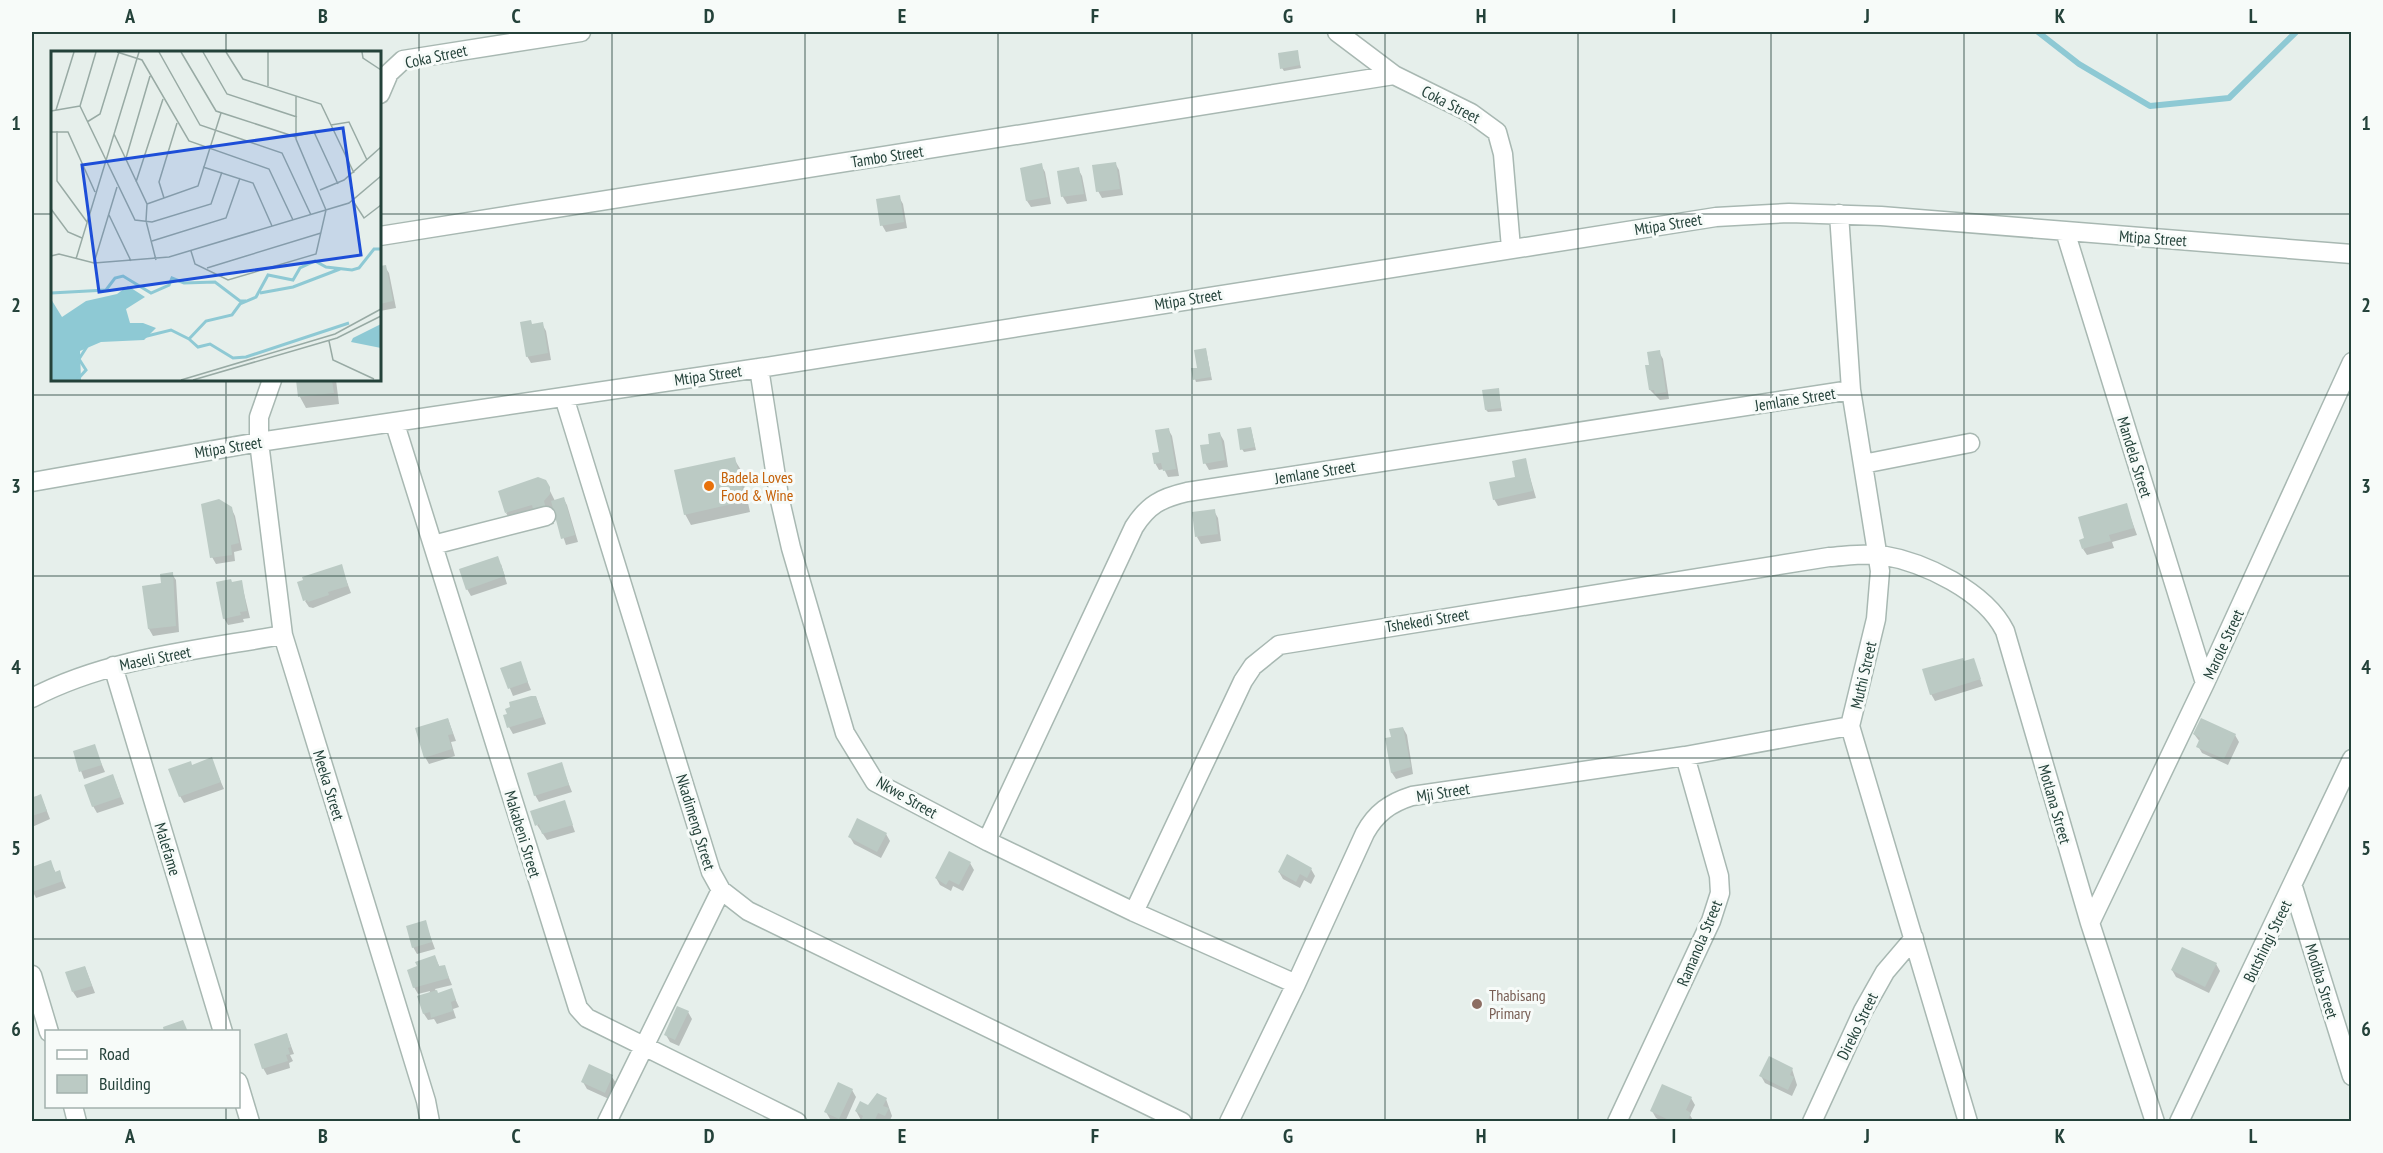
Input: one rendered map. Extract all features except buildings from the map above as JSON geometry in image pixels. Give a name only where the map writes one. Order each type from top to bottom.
[{"type":"street","name":"Coka Street","points":[[381,92],[389,73],[403,60],[581,32]]},
{"type":"street","name":"Coka Street","points":[[1337,32],[1394,75],[1471,112],[1497,132],[1503,154],[1511,248]]},
{"type":"street","name":"Tambo Street","points":[[381,236],[1394,75]]},
{"type":"street","name":"Mtipa Street","points":[[32,482],[259,442],[395,424],[759,368],[1716,217],[1755,214],[1839,214],[2352,254]]},
{"type":"street","name":"Muthi Street","points":[[1839,214],[1851,390],[1879,555],[1880,596],[1850,726],[1968,1122]]},
{"type":"street","name":"Mandela Street","points":[[2065,231],[2205,683]]},
{"type":"street","name":"Marole Street","points":[[2090,923],[2205,683],[2352,362]]},
{"type":"street","name":"Nkwe Street","points":[[759,368],[779,496],[791,548],[845,733],[876,782],[987,841],[1134,912],[1296,984]]},
{"type":"street","points":[[259,442],[259,417],[272,381]]},
{"type":"street","name":"Jemlane Street","points":[[987,841],[1134,527],[1144,512],[1161,499],[1187,492],[1851,390]]},
{"type":"street","name":"Nkadimeng Street","points":[[564,397],[711,872],[721,890],[748,911],[1182,1122]]},
{"type":"street","name":"Makabeni Street","points":[[395,424],[578,1008],[587,1018],[797,1122]]},
{"type":"street","name":"Meeka Street","points":[[259,442],[283,635],[426,1101],[430,1122]]},
{"type":"street","points":[[1863,464],[1970,443]]},
{"type":"street","points":[[433,545],[546,516]]},
{"type":"street","name":"Tshekedi Street","points":[[1134,912],[1244,681],[1253,666],[1279,645],[1829,557],[1879,555]]},
{"type":"street","name":"Motlana Street","points":[[1879,555],[1923,568],[1975,594],[1998,617],[2005,631],[2090,923],[2155,1122]]},
{"type":"street","name":"Maseli Street","points":[[32,698],[77,677],[113,666],[283,635]]},
{"type":"street","name":"Malefame","points":[[113,666],[222,1030]]},
{"type":"street","name":"Mji Street","points":[[1229,1122],[1296,984],[1365,833],[1373,819],[1386,807],[1412,796],[1685,756],[1850,726]]},
{"type":"street","name":"Ramanola Street","points":[[1617,1122],[1712,921],[1720,893],[1719,876],[1685,756]]},
{"type":"street","name":"Butshingi Street","points":[[2180,1122],[2352,759]]},
{"type":"street","name":"Modiba Street","points":[[2293,886],[2352,1076]]},
{"type":"street","points":[[607,1122],[721,890]]},
{"type":"street","name":"Direko Street","points":[[1812,1122],[1863,1011],[1885,972],[1914,938]]},
{"type":"street","points":[[32,975],[48,1030]]},
{"type":"street","points":[[240,1089],[250,1122]]},
{"type":"waterway","points":[[2038,32],[2079,64],[2150,106],[2229,98],[2296,32]]},
{"type":"place","name":"Badela Loves Food & Wine","points":[[709,486]]},
{"type":"place","name":"Thabisang Primary","points":[[1477,1004]]}]
